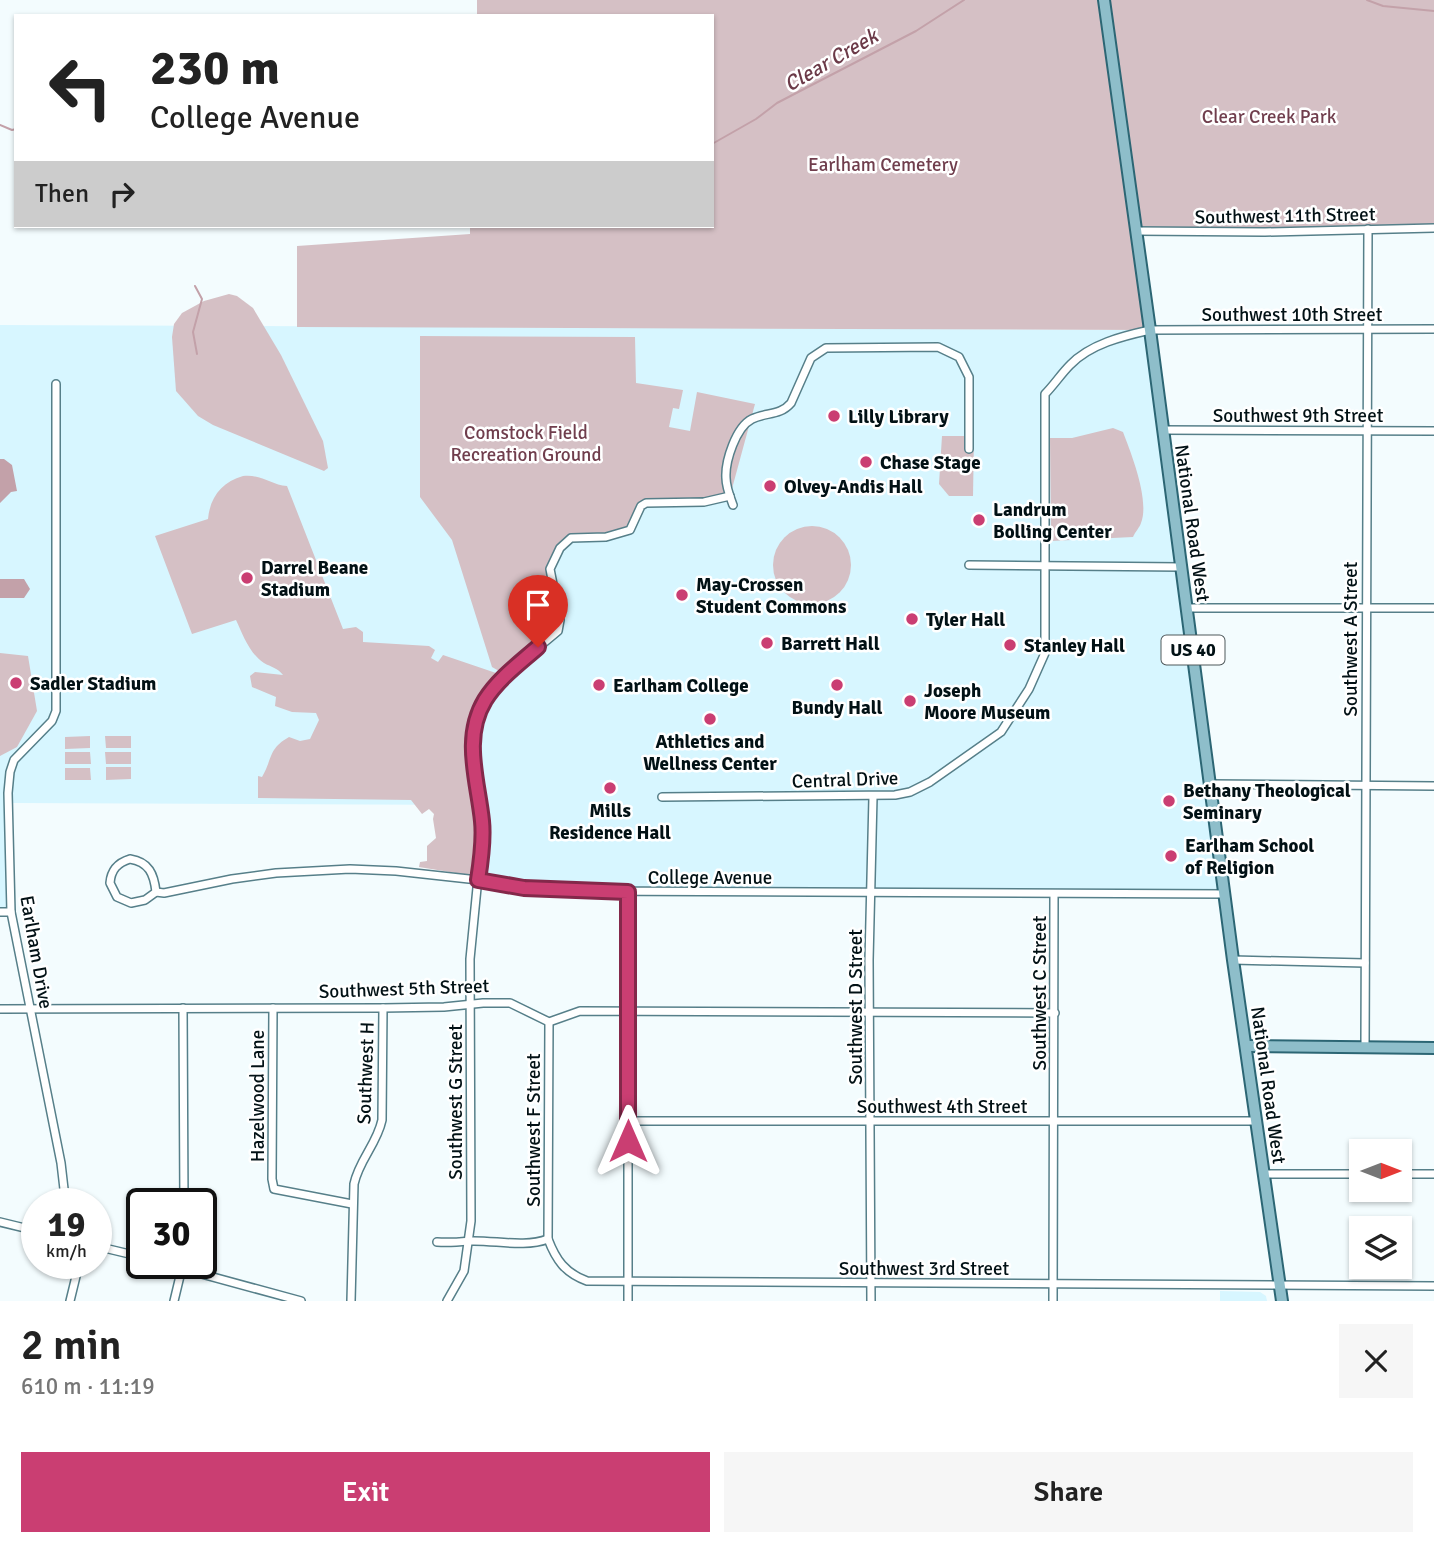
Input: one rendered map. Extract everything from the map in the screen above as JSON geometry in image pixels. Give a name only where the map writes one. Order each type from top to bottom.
[{"type":"main road","name":"National Road West","points":[[1104,0],[1233,960],[1282,1301]]},
{"type":"main road","points":[[1247,1046],[1434,1048]]},
{"type":"street","name":"Southwest 11th Street","points":[[1136,231],[1434,228]]},
{"type":"street","name":"Southwest A Street","points":[[1365,1048],[1368,229]]},
{"type":"street","name":"Southwest 10th Street","points":[[1045,566],[1045,394],[1071,363],[1098,346],[1150,330],[1434,329]]},
{"type":"street","points":[[733,505],[726,478],[730,456],[742,428],[750,420],[786,409],[811,358],[826,348],[938,347],[959,358],[970,377],[969,449]]},
{"type":"street","name":"Earlham Drive","points":[[56,384],[56,711],[52,721],[14,760],[4,793],[11,912],[64,1188]]},
{"type":"street","name":"Southwest 9th Street","points":[[1163,430],[1434,431]]},
{"type":"street","name":"Southwest G Street","points":[[447,1301],[464,1271],[469,1241],[471,939],[483,823],[473,760],[476,727],[484,701],[496,685],[558,631],[560,620],[550,569],[560,548],[571,538],[606,537],[630,530],[641,506],[646,503],[704,502],[730,496]]},
{"type":"street","points":[[968,565],[1181,567]]},
{"type":"street","name":"Central Drive","points":[[662,797],[873,797],[910,792],[930,782],[1001,732],[1029,690],[1045,653],[1045,566]]},
{"type":"street","points":[[1187,608],[1434,608]]},
{"type":"street","points":[[1211,784],[1434,786]]},
{"type":"street","name":"Southwest D Street","points":[[871,1301],[870,1012],[873,797]]},
{"type":"street","name":"College Avenue","points":[[156,892],[153,875],[141,862],[125,861],[112,872],[111,888],[122,901],[134,903],[145,900],[156,892],[164,893],[232,879],[323,870],[396,871],[524,888],[628,892],[1225,894]]},
{"type":"street","points":[[628,892],[628,1301]]},
{"type":"street","name":"Southwest C Street","points":[[1053,1301],[1054,894]]},
{"type":"street","points":[[0,912],[11,912]]},
{"type":"street","points":[[1233,960],[1365,963]]},
{"type":"street","name":"Southwest 5th Street","points":[[0,1009],[383,1008],[510,1003],[549,1021]]},
{"type":"street","points":[[183,1008],[184,1188]]},
{"type":"street","name":"Hazelwood Lane","points":[[274,1008],[274,1189],[352,1204]]},
{"type":"street","name":"Southwest H","points":[[351,1301],[352,1204],[358,1168],[376,1140],[382,1120],[383,1008]]},
{"type":"street","points":[[549,1021],[580,1011],[628,1010],[1055,1013]]},
{"type":"street","name":"Southwest F Street","points":[[548,1239],[549,1021]]},
{"type":"street","name":"Southwest 4th Street","points":[[629,1121],[1256,1121]]},
{"type":"street","points":[[1264,1174],[1349,1174]]},
{"type":"street","points":[[1412,1174],[1434,1174]]},
{"type":"street","points":[[0,1222],[21,1227]]},
{"type":"street","points":[[437,1242],[531,1242],[548,1239]]},
{"type":"street","name":"Southwest 3rd Street","points":[[548,1239],[561,1265],[574,1276],[587,1281],[1434,1286]]},
{"type":"street","points":[[70,1301],[75,1279]]},
{"type":"street","points":[[174,1301],[179,1279]]},
{"type":"street","points":[[217,1279],[269,1297],[301,1301]]},
{"type":"shaded area","name":"Earlham College","points":[[0,325],[1150,330],[1225,894],[582,891],[478,880],[480,805],[13,803],[11,912],[0,912]]},
{"type":"shaded area","points":[[0,459],[12,465],[17,491],[11,492],[0,503]]},
{"type":"shaded area","points":[[0,579],[24,579],[30,589],[24,598],[0,598]]},
{"type":"shaded area","points":[[1220,1291],[1260,1292],[1266,1296],[1267,1301],[1220,1301]]},
{"type":"green space","name":"Earlham Cemetery","points":[[477,0],[1434,0],[1434,228],[1136,231],[1150,330],[297,327],[297,246],[470,234],[470,228],[714,228],[714,14],[477,14]]},
{"type":"green space","points":[[229,294],[237,296],[253,308],[281,355],[323,441],[328,468],[324,471],[213,425],[198,416],[176,391],[172,337],[174,324],[182,313],[204,301]]},
{"type":"green space","name":"Comstock Field Recreation Ground","points":[[420,336],[635,337],[636,383],[683,390],[679,409],[673,408],[669,427],[690,431],[697,392],[755,404],[730,496],[721,500],[646,503],[630,530],[571,538],[560,548],[550,569],[556,595],[558,631],[506,675],[492,667],[452,540],[420,497]]},
{"type":"green space","points":[[1113,428],[1123,432],[1138,477],[1143,502],[1140,526],[1133,537],[1051,541],[1050,438],[1072,438]]},
{"type":"green space","points":[[942,436],[974,436],[973,496],[949,496],[939,484]]},
{"type":"green space","points":[[243,476],[287,486],[343,629],[356,627],[363,632],[363,642],[429,646],[435,650],[431,658],[438,662],[443,655],[496,673],[498,678],[480,703],[470,736],[469,770],[480,843],[475,867],[468,875],[419,867],[420,862],[427,861],[427,846],[436,838],[434,814],[429,809],[422,814],[411,800],[258,798],[258,776],[262,777],[277,746],[289,737],[300,741],[310,739],[319,720],[316,713],[292,712],[275,706],[276,697],[252,687],[250,676],[255,672],[283,675],[254,654],[236,620],[192,634],[155,536],[208,519],[211,504],[218,491]]},
{"type":"green space","points":[[812,526],[827,529],[840,537],[848,550],[851,565],[848,580],[840,593],[827,601],[812,604],[797,601],[784,593],[776,580],[773,565],[776,550],[784,537],[797,529]]},
{"type":"green space","name":"Sadler Stadium","points":[[0,653],[28,656],[37,711],[17,747],[0,756]]},
{"type":"green space","points":[[90,736],[90,748],[65,749],[65,737]]},
{"type":"green space","points":[[105,736],[131,736],[131,748],[106,748]]},
{"type":"green space","points":[[65,752],[90,752],[91,764],[65,764]]},
{"type":"green space","points":[[105,752],[131,752],[131,764],[106,764]]},
{"type":"green space","points":[[106,767],[131,767],[131,779],[106,780]]},
{"type":"green space","points":[[65,768],[90,768],[91,780],[65,780]]},
{"type":"waterway","name":"Clear Creek","points":[[714,143],[756,119],[777,103],[916,31],[964,0]]},
{"type":"waterway","name":"Clear Creek","points":[[1367,0],[1383,6],[1434,11]]},
{"type":"waterway","name":"Clear Creek","points":[[0,125],[14,130]]},
{"type":"waterway","points":[[195,286],[202,299],[193,332],[197,354]]},
{"type":"place","name":"Lilly Library","points":[[834,416]]},
{"type":"place","name":"Chase Stage","points":[[866,462]]},
{"type":"place","name":"Olvey-Andis Hall","points":[[770,486]]},
{"type":"place","name":"Landrum Bolling Center","points":[[979,520]]},
{"type":"place","name":"Darrel Beane Stadium","points":[[247,578]]},
{"type":"place","name":"May-Crossen Student Commons","points":[[682,595]]},
{"type":"place","name":"Tyler Hall","points":[[912,619]]},
{"type":"place","name":"Barrett Hall","points":[[767,643]]},
{"type":"place","name":"Stanley Hall","points":[[1010,645]]},
{"type":"place","name":"Sadler Stadium","points":[[16,683]]},
{"type":"place","name":"Earlham College","points":[[599,685]]},
{"type":"place","name":"Bundy Hall","points":[[837,685]]},
{"type":"place","name":"Joseph Moore Museum","points":[[910,701]]},
{"type":"place","name":"Athletics and Wellness Center","points":[[710,719]]},
{"type":"place","name":"Mills Residence Hall","points":[[610,788]]},
{"type":"place","name":"Bethany Theological Seminary","points":[[1169,801]]},
{"type":"place","name":"Earlham School of Religion","points":[[1171,856]]},
{"type":"route","points":[[538,647],[496,685],[479,713],[473,760],[483,823],[478,880],[524,888],[628,892],[628,1141]]},
{"type":"park label","name":"Clear Creek Park","points":[[1269,116]]}]
